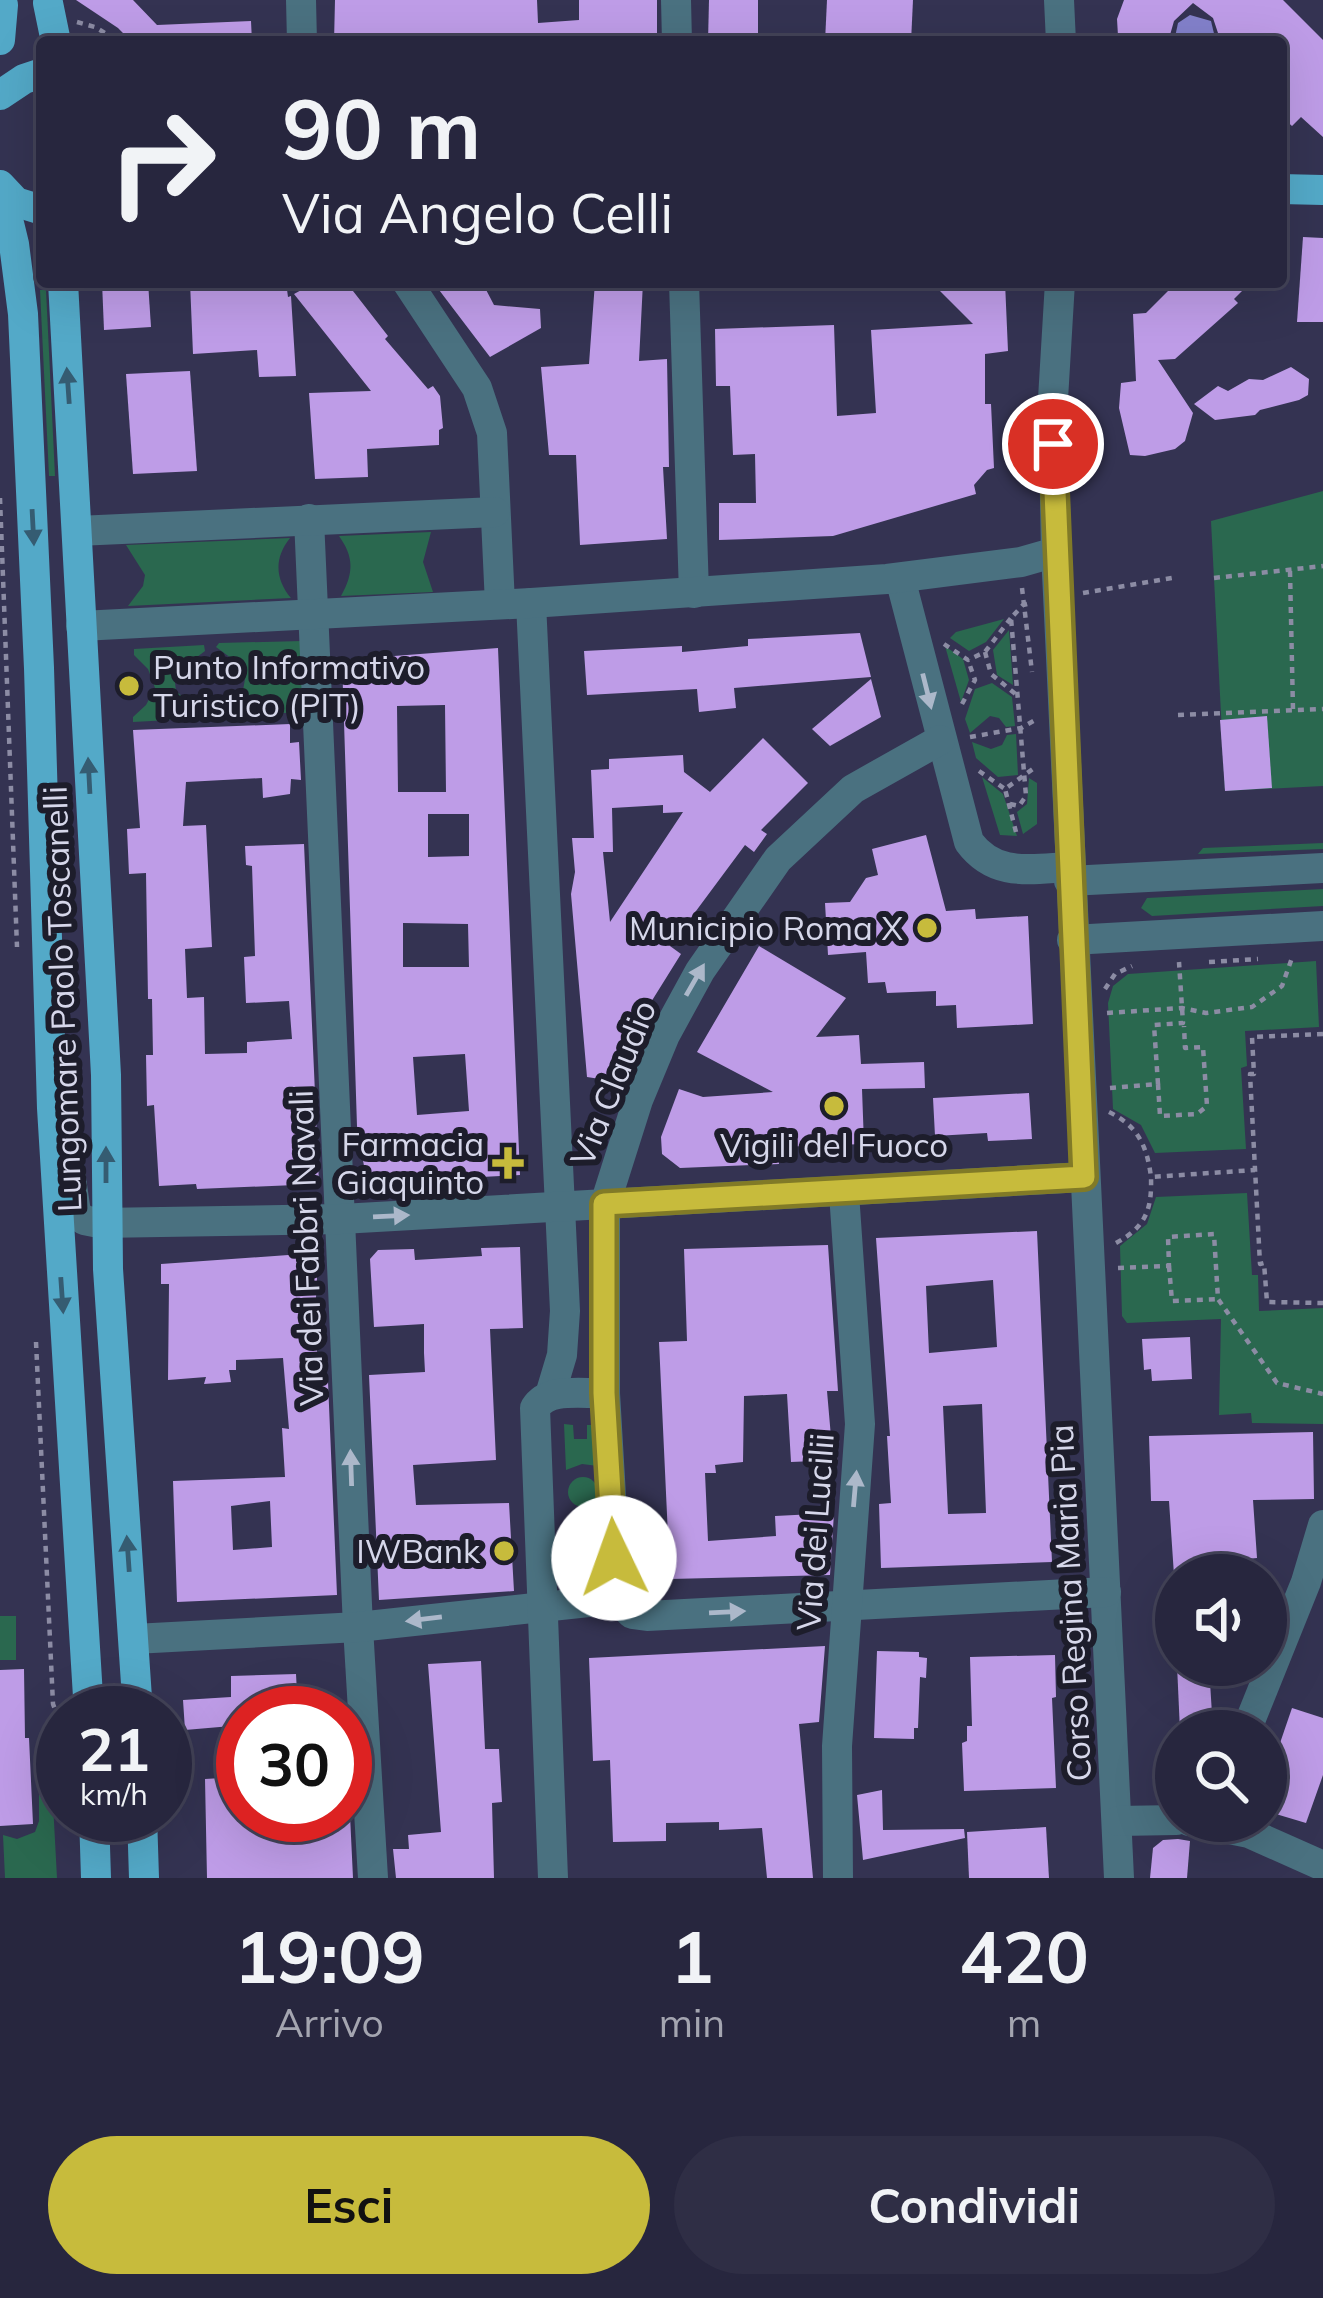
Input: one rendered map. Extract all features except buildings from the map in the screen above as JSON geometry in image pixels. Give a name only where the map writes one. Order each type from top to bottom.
[{"type":"main road","points":[[0,40],[3,2]]},
{"type":"main road","points":[[0,76],[0,94],[36,77]]},
{"type":"main road","points":[[0,185],[16,202],[36,208]]},
{"type":"main road","name":"Lungomare Paolo Toscanelli","points":[[0,185],[23,314],[52,1108],[87,1686]]},
{"type":"main road","points":[[1287,189],[1323,190]]},
{"type":"main road","name":"Lungomare Paolo Toscanelli","points":[[63,288],[106,1075],[106,1223],[137,1686]]},
{"type":"main road","points":[[95,1842],[96,1878]]},
{"type":"main road","points":[[143,1842],[144,1878]]},
{"type":"street","points":[[301,0],[302,36]]},
{"type":"street","points":[[676,0],[677,36]]},
{"type":"street","points":[[1059,0],[1061,36]]},
{"type":"street","points":[[410,288],[487,408],[493,433],[495,512],[515,603],[561,1207],[565,1328],[550,1395]]},
{"type":"street","points":[[684,288],[694,593]]},
{"type":"street","name":"Corso Regina Maria Pia","points":[[1060,288],[1053,399],[1056,552],[1119,1878]]},
{"type":"street","points":[[77,531],[495,512]]},
{"type":"street","name":"Via dei Fabbri Navali","points":[[309,519],[373,1878]]},
{"type":"street","points":[[82,626],[314,629],[515,603],[900,578],[1021,562],[1056,552]]},
{"type":"street","points":[[900,578],[914,637],[957,734],[964,830],[981,857],[1010,869],[1069,874],[1323,868]]},
{"type":"street","name":"Via Claudio","points":[[617,1599],[604,1393],[604,1204],[638,1100],[665,1035],[700,970],[788,848],[835,803],[882,770],[957,734]]},
{"type":"street","points":[[1072,940],[1323,926]]},
{"type":"street","points":[[52,1108],[67,1152],[76,1213],[84,1220],[106,1223],[340,1219],[1084,1177]]},
{"type":"street","name":"Via dei Lucilii","points":[[838,1878],[837,1746],[860,1414],[844,1193]]},
{"type":"street","points":[[553,1878],[534,1414],[538,1401],[550,1395],[604,1393]]},
{"type":"street","points":[[1256,1710],[1314,1581],[1323,1526]]},
{"type":"street","points":[[134,1639],[358,1627],[617,1599],[628,1612],[647,1616],[1106,1592]]},
{"type":"street","points":[[1118,1821],[1155,1820]]},
{"type":"street","points":[[1272,1842],[1323,1866]]},
{"type":"path","points":[[56,16],[110,36]]},
{"type":"path","points":[[0,498],[5,594]]},
{"type":"path","points":[[1214,578],[1323,566]]},
{"type":"path","points":[[1290,571],[1293,710]]},
{"type":"path","points":[[1023,605],[1032,677]]},
{"type":"path","points":[[968,659],[985,652],[1011,618]]},
{"type":"path","points":[[914,637],[938,639],[968,659],[975,680]]},
{"type":"path","points":[[985,652],[991,674],[1018,696]]},
{"type":"path","points":[[1016,656],[1030,654]]},
{"type":"path","points":[[961,714],[975,680],[991,674]]},
{"type":"path","points":[[957,734],[1037,722],[1034,699]]},
{"type":"path","points":[[1178,715],[1323,709]]},
{"type":"path","points":[[1010,804],[1019,806],[1025,796],[1021,728]]},
{"type":"path","points":[[957,734],[971,753]]},
{"type":"path","points":[[1005,789],[1039,765]]},
{"type":"path","points":[[976,768],[1005,789],[1016,832]]},
{"type":"path","points":[[1163,964],[1180,962],[1185,1048],[1203,1047],[1207,1106],[1197,1114],[1160,1116],[1154,1025],[1183,1023]]},
{"type":"path","points":[[1108,1013],[1182,1008],[1206,1013],[1252,1007],[1282,986],[1294,962]]},
{"type":"path","points":[[1104,992],[1115,974],[1145,965]]},
{"type":"path","points":[[1323,1034],[1252,1037],[1254,1074],[1250,1074],[1260,1264],[1264,1263],[1267,1302],[1323,1303]]},
{"type":"path","points":[[1112,1088],[1158,1084]]},
{"type":"path","points":[[1108,1111],[1136,1131],[1148,1156],[1151,1177],[1152,1202],[1138,1230],[1115,1244],[1115,1269],[1169,1266]]},
{"type":"path","points":[[1151,1177],[1255,1170]]},
{"type":"path","points":[[1217,1299],[1172,1301],[1168,1237],[1214,1234],[1217,1299],[1277,1383],[1323,1394]]},
{"type":"green space","points":[[40,290],[46,290],[55,476],[49,476]]},
{"type":"green space","points":[[1323,491],[1323,786],[1225,791],[1211,521]]},
{"type":"green space","points":[[431,532],[423,562],[433,592],[341,596],[350,565],[339,536]]},
{"type":"green space","points":[[290,538],[278,568],[291,598],[128,606],[145,575],[126,545]]},
{"type":"green space","points":[[1004,619],[986,642],[969,651],[950,638],[956,632]]},
{"type":"green space","points":[[1009,630],[1013,685],[997,675],[993,650]]},
{"type":"green space","points":[[302,641],[304,712],[222,716],[242,696],[245,679],[235,661],[216,647],[219,643]]},
{"type":"green space","points":[[204,645],[205,651],[189,663],[179,663],[174,674],[176,691],[207,718],[133,722],[155,688],[134,649]]},
{"type":"green space","points":[[945,646],[963,659],[969,680],[961,702]]},
{"type":"green space","points":[[992,683],[1012,697],[1015,726],[1006,727],[990,716],[970,733],[965,719],[975,689]]},
{"type":"green space","points":[[1016,734],[1018,775],[998,777],[976,758],[972,742],[991,749],[1002,745],[1007,735]]},
{"type":"green space","points":[[982,777],[1003,794],[1017,836],[1000,835]]},
{"type":"green space","points":[[1029,778],[1037,783],[1037,824],[1023,834],[1017,812],[1027,804]]},
{"type":"green space","points":[[1323,843],[1323,849],[1198,854],[1203,848]]},
{"type":"green space","points":[[1323,889],[1323,906],[1152,916],[1141,908],[1147,898]]},
{"type":"green space","points":[[1316,961],[1319,1027],[1245,1031],[1247,1066],[1241,1068],[1246,1149],[1155,1153],[1141,1125],[1113,1109],[1108,1003],[1113,986],[1128,974]]},
{"type":"green space","points":[[1247,1193],[1259,1311],[1323,1308],[1323,1424],[1252,1423],[1251,1413],[1219,1415],[1221,1319],[1127,1323],[1122,1316],[1120,1246],[1147,1224],[1156,1197]]},
{"type":"green space","points":[[564,1424],[573,1425],[574,1439],[587,1439],[587,1425],[596,1425],[598,1466],[582,1464],[566,1470]]},
{"type":"green space","points":[[583,1477],[594,1481],[598,1492],[594,1503],[583,1507],[572,1503],[568,1492],[572,1481]]},
{"type":"green space","points":[[568,1517],[600,1517],[601,1558],[570,1560]]},
{"type":"green space","points":[[0,1616],[16,1616],[16,1660],[0,1660]]},
{"type":"green space","points":[[35,1832],[36,1842],[55,1842],[57,1878],[5,1878],[3,1835],[17,1839]]},
{"type":"shaded area","points":[[1190,15],[1211,21],[1215,36],[1175,36],[1178,23]]},
{"type":"place","name":"Punto Informativo Turistico (PIT)","points":[[129,686]]},
{"type":"place","name":"Municipio Roma X","points":[[927,928]]},
{"type":"place","name":"Vigili del Fuoco","points":[[834,1106]]},
{"type":"place","name":"Farmacia Giaquinto","points":[[508,1163]]},
{"type":"place","name":"IWBank","points":[[504,1551]]},
{"type":"route","points":[[614,1558],[604,1393],[604,1204],[1084,1177],[1053,444]]}]
